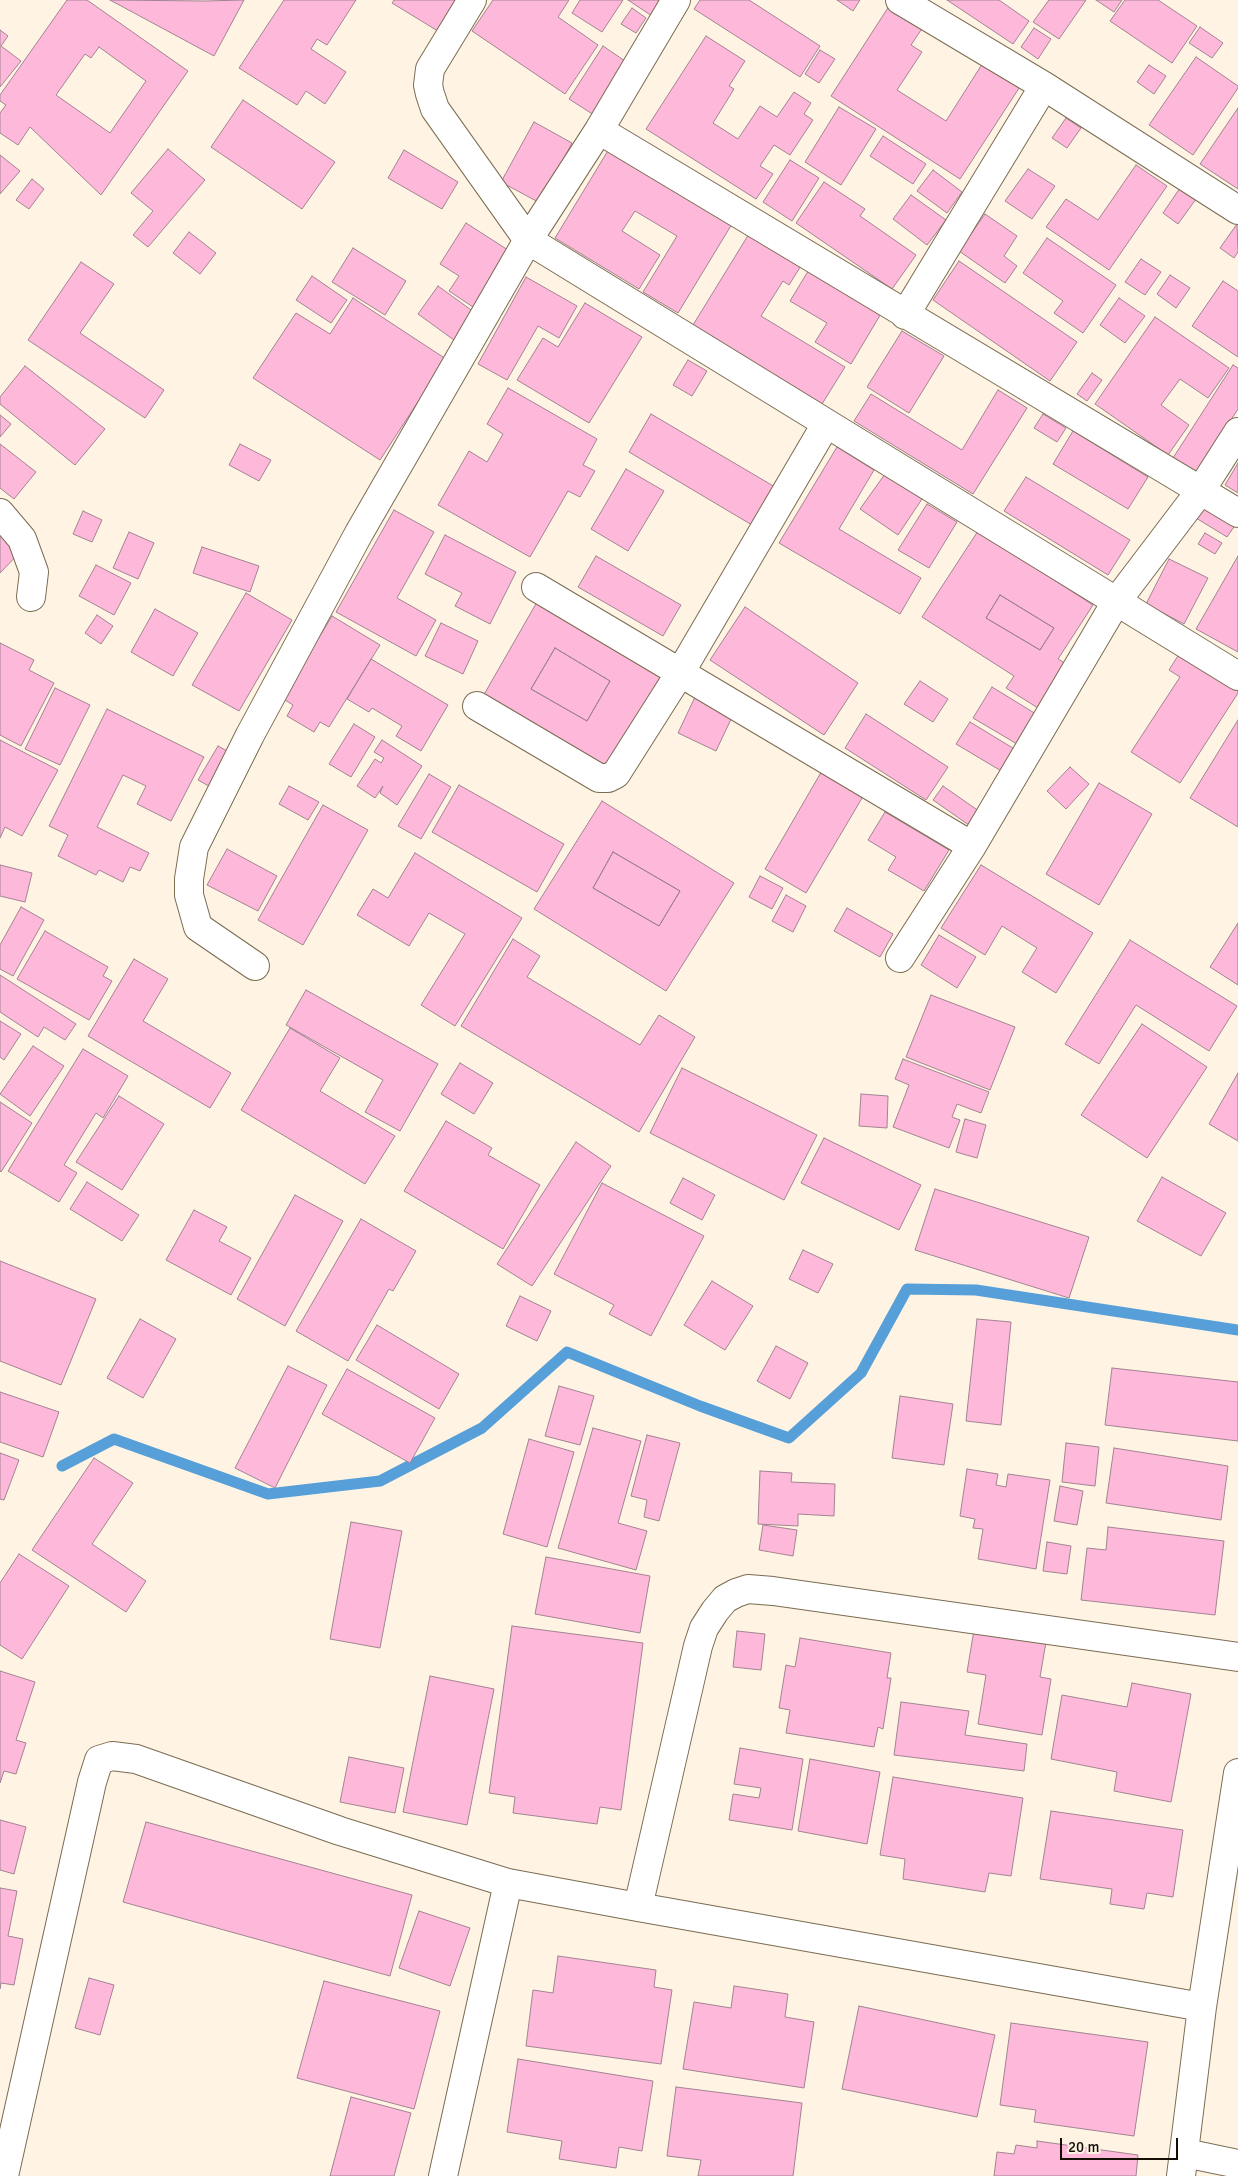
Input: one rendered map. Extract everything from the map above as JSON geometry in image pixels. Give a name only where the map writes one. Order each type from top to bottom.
[{"type":"street","points":[[472,0],[430,68],[428,85],[430,94],[435,109],[528,240],[1238,676]]},
{"type":"street","points":[[255,966],[198,927],[189,895],[189,879],[194,847],[250,735],[355,541],[528,240],[599,130],[676,0]]},
{"type":"street","points":[[900,0],[1044,86],[1238,210]]},
{"type":"street","points":[[905,315],[1044,86]]},
{"type":"street","points":[[599,130],[1238,513]]},
{"type":"street","points":[[477,706],[599,778],[608,778],[616,774],[680,673],[826,424]]},
{"type":"street","points":[[900,958],[972,846],[1116,602],[1201,490],[1238,432]]},
{"type":"street","points":[[0,512],[22,538],[34,572],[31,598]]},
{"type":"street","points":[[536,587],[972,846]]},
{"type":"street","points":[[638,1908],[698,1646],[704,1628],[715,1611],[725,1599],[736,1592],[748,1589],[773,1591],[1238,1657]]},
{"type":"street","points":[[4,2176],[92,1782],[99,1760],[112,1756],[136,1759],[340,1830],[508,1883],[638,1908],[1202,2006]]},
{"type":"street","points":[[1238,1773],[1202,2006],[1183,2165],[1238,2164]]},
{"type":"street","points":[[443,2176],[508,1883]]},
{"type":"building","points":[[67,0],[87,0],[188,71],[101,195],[30,127],[18,145],[0,133],[0,113],[6,105],[0,101],[0,95]],"holes":[[[99,47],[146,81],[110,133],[56,95],[85,54],[91,58]]]},
{"type":"building","points":[[110,0],[205,1],[244,0],[214,56]]},
{"type":"building","points":[[284,0],[356,0],[327,45],[317,39],[311,49],[346,72],[325,104],[306,91],[297,105],[239,68]]},
{"type":"building","points":[[394,0],[455,0],[465,6],[446,36],[392,3]]},
{"type":"building","points":[[493,0],[569,0],[558,17],[598,45],[565,94],[472,31]]},
{"type":"building","points":[[580,0],[623,0],[602,32],[572,13]]},
{"type":"building","points":[[628,0],[662,0],[652,16]]},
{"type":"building","points":[[700,0],[749,0],[820,46],[800,77],[694,9]]},
{"type":"building","points":[[837,0],[860,0],[853,11]]},
{"type":"building","points":[[893,0],[927,21],[911,45],[922,52],[897,90],[946,121],[986,58],[1023,82],[960,179],[831,96]]},
{"type":"building","points":[[947,0],[999,0],[1029,21],[1013,44]]},
{"type":"building","points":[[1049,0],[1086,0],[1059,39],[1033,22]]},
{"type":"building","points":[[1096,0],[1122,0],[1114,12]]},
{"type":"building","points":[[1125,0],[1158,0],[1197,26],[1172,63],[1110,21]]},
{"type":"building","points":[[632,8],[646,18],[636,33],[621,24]]},
{"type":"building","points":[[1200,27],[1223,43],[1212,58],[1189,43]]},
{"type":"building","points":[[1034,28],[1051,39],[1038,59],[1021,47]]},
{"type":"building","points":[[0,30],[8,36],[1,46],[21,61],[0,87]]},
{"type":"building","points":[[706,36],[745,61],[729,86],[734,89],[713,123],[738,139],[760,106],[777,117],[794,92],[811,103],[804,114],[813,120],[790,155],[774,145],[760,166],[773,174],[756,199],[646,129]]},
{"type":"building","points":[[603,46],[628,63],[594,115],[569,99]]},
{"type":"building","points":[[820,50],[835,59],[819,83],[805,74]]},
{"type":"building","points":[[1196,57],[1238,86],[1238,88],[1193,155],[1149,125]]},
{"type":"building","points":[[1149,65],[1166,76],[1154,94],[1137,82]]},
{"type":"building","points":[[243,100],[335,162],[302,209],[211,147]]},
{"type":"building","points":[[839,107],[876,129],[841,185],[805,162]]},
{"type":"building","points":[[1238,108],[1238,189],[1200,164]]},
{"type":"building","points":[[1066,118],[1081,128],[1067,148],[1052,138]]},
{"type":"building","points":[[534,122],[572,143],[540,203],[501,182]]},
{"type":"building","points":[[883,136],[926,164],[913,184],[870,156]]},
{"type":"building","points":[[612,144],[735,219],[678,313],[643,292],[677,236],[635,211],[622,231],[660,255],[639,289],[555,238]]},
{"type":"building","points":[[168,149],[205,180],[148,247],[133,235],[153,211],[131,193]]},
{"type":"building","points":[[404,150],[458,182],[442,209],[388,178]]},
{"type":"building","points":[[0,155],[20,171],[0,194]]},
{"type":"building","points":[[790,160],[819,178],[792,221],[763,202]]},
{"type":"building","points":[[1136,165],[1167,186],[1109,270],[1046,227],[1066,199],[1098,220]]},
{"type":"building","points":[[1028,169],[1055,186],[1032,219],[1005,201]]},
{"type":"building","points":[[933,170],[962,192],[947,213],[917,191]]},
{"type":"building","points":[[32,179],[44,189],[29,209],[16,200]]},
{"type":"building","points":[[824,182],[865,209],[860,216],[916,255],[892,289],[796,223]]},
{"type":"building","points":[[1180,188],[1196,199],[1178,224],[1163,213]]},
{"type":"building","points":[[911,195],[946,220],[927,245],[893,219]]},
{"type":"building","points":[[985,214],[1017,236],[1004,256],[1017,266],[1005,283],[959,251]]},
{"type":"building","points":[[466,223],[508,250],[473,307],[449,291],[459,276],[440,264]]},
{"type":"building","points":[[1237,224],[1238,252],[1234,258],[1220,248]]},
{"type":"building","points":[[752,229],[804,261],[789,285],[783,281],[761,316],[845,367],[822,404],[693,325]]},
{"type":"building","points":[[189,232],[216,253],[200,274],[173,253]]},
{"type":"building","points":[[1047,238],[1116,285],[1083,333],[1054,313],[1063,301],[1023,273]]},
{"type":"building","points":[[353,248],[406,281],[385,315],[332,282]]},
{"type":"building","points":[[1141,259],[1161,272],[1145,295],[1125,282]]},
{"type":"building","points":[[959,261],[1077,342],[1050,381],[933,300]]},
{"type":"building","points":[[81,262],[114,284],[80,333],[164,390],[145,418],[28,340]]},
{"type":"building","points":[[810,268],[882,312],[851,364],[815,342],[827,323],[790,301]]},
{"type":"building","points":[[1170,275],[1190,288],[1176,308],[1157,294]]},
{"type":"building","points":[[312,276],[347,300],[331,323],[296,300]]},
{"type":"building","points":[[526,277],[577,306],[559,338],[538,326],[507,380],[478,364]]},
{"type":"building","points":[[1223,281],[1238,291],[1238,357],[1192,326]]},
{"type":"building","points":[[438,286],[474,312],[454,340],[418,314]]},
{"type":"building","points":[[353,298],[446,359],[380,460],[253,378],[296,313],[330,334]]},
{"type":"building","points":[[1119,298],[1145,316],[1125,343],[1100,325]]},
{"type":"building","points":[[585,303],[642,337],[589,423],[517,380],[543,338],[558,347]]},
{"type":"building","points":[[1155,317],[1229,368],[1208,398],[1180,379],[1161,405],[1189,425],[1168,455],[1095,404]]},
{"type":"building","points":[[902,331],[944,356],[909,413],[867,387]]},
{"type":"building","points":[[688,360],[707,371],[692,396],[673,385]]},
{"type":"building","points":[[1233,365],[1238,368],[1238,409],[1196,474],[1173,458]]},
{"type":"building","points":[[25,366],[105,429],[75,465],[0,404],[0,397]]},
{"type":"building","points":[[1092,373],[1102,380],[1087,401],[1077,394]]},
{"type":"building","points":[[508,388],[597,439],[583,465],[595,471],[580,497],[568,491],[530,557],[438,505],[469,451],[487,462],[503,434],[487,424]]},
{"type":"building","points":[[998,390],[1027,408],[973,494],[854,421],[871,394],[962,450]]},
{"type":"building","points":[[651,414],[775,487],[752,525],[629,452]]},
{"type":"building","points":[[1043,414],[1066,428],[1057,442],[1034,428]]},
{"type":"building","points":[[0,415],[11,424],[0,437]]},
{"type":"building","points":[[1073,431],[1148,477],[1128,509],[1053,464]]},
{"type":"building","points":[[0,444],[36,472],[14,499],[0,488]]},
{"type":"building","points":[[240,444],[271,460],[259,481],[229,465]]},
{"type":"building","points":[[837,447],[874,470],[839,529],[921,578],[900,614],[779,543]]},
{"type":"building","points":[[1238,463],[1238,493],[1225,485]]},
{"type":"building","points":[[626,469],[664,491],[628,551],[591,529]]},
{"type":"building","points":[[885,474],[922,499],[898,535],[860,509]]},
{"type":"building","points":[[1026,477],[1130,540],[1108,575],[1004,511]]},
{"type":"building","points":[[927,504],[957,522],[929,568],[898,550]]},
{"type":"building","points":[[1206,504],[1236,524],[1227,537],[1196,518]]},
{"type":"building","points":[[394,510],[434,532],[397,598],[436,620],[416,656],[336,612]]},
{"type":"building","points":[[83,511],[102,520],[92,542],[73,534]]},
{"type":"building","points":[[0,526],[24,548],[0,573]]},
{"type":"building","points":[[978,531],[1093,605],[1058,659],[1075,669],[1046,713],[1006,688],[1014,676],[922,617]],"holes":[[[1000,595],[1054,628],[1040,650],[986,618]]]},
{"type":"building","points":[[129,532],[154,543],[138,579],[113,568]]},
{"type":"building","points":[[1205,533],[1222,543],[1215,554],[1198,544]]},
{"type":"building","points":[[445,535],[516,572],[490,624],[455,606],[462,593],[425,574]]},
{"type":"building","points":[[202,547],[259,566],[250,592],[193,573]]},
{"type":"building","points":[[596,556],[681,605],[663,636],[578,587]]},
{"type":"building","points":[[1238,556],[1238,652],[1196,629]]},
{"type":"building","points":[[1169,559],[1208,578],[1184,624],[1146,604]]},
{"type":"building","points":[[96,565],[131,583],[114,615],[79,596]]},
{"type":"building","points":[[246,593],[292,620],[239,711],[192,685]]},
{"type":"building","points":[[1000,595],[1054,628],[1040,650],[986,618]]},
{"type":"building","points":[[537,602],[662,674],[607,769],[482,698]],"holes":[[[555,648],[610,681],[587,721],[531,689]]]},
{"type":"building","points":[[745,607],[858,683],[824,735],[710,660]]},
{"type":"building","points":[[155,609],[198,633],[173,676],[131,652]]},
{"type":"building","points":[[97,615],[113,626],[101,644],[85,633]]},
{"type":"building","points":[[332,616],[380,645],[329,727],[320,722],[314,732],[287,716],[293,705],[282,698]]},
{"type":"building","points":[[441,623],[478,641],[463,674],[425,656]]},
{"type":"building","points":[[0,643],[34,660],[29,670],[54,683],[21,746],[0,735]]},
{"type":"building","points":[[555,648],[610,681],[587,721],[531,689]]},
{"type":"building","points":[[1181,651],[1238,687],[1238,693],[1180,783],[1131,752],[1180,677],[1169,670]]},
{"type":"building","points":[[371,659],[448,705],[421,751],[396,736],[402,726],[372,708],[369,712],[347,699]]},
{"type":"building","points":[[920,681],[948,699],[933,722],[904,704]]},
{"type":"building","points":[[992,687],[1036,714],[1017,744],[973,718]]},
{"type":"building","points":[[55,688],[90,705],[60,765],[25,749]]},
{"type":"building","points":[[695,697],[733,715],[716,751],[678,733]]},
{"type":"building","points":[[107,709],[204,757],[171,821],[137,804],[146,786],[123,775],[97,827],[149,853],[140,871],[130,867],[123,882],[99,870],[96,875],[58,856],[68,835],[49,826]]},
{"type":"building","points":[[866,714],[948,767],[926,800],[845,748]]},
{"type":"building","points":[[1238,720],[1238,827],[1190,798]]},
{"type":"building","points":[[970,722],[1016,750],[1003,772],[956,744]]},
{"type":"building","points":[[354,724],[375,737],[351,777],[329,764]]},
{"type":"building","points":[[0,740],[58,770],[22,836],[5,827],[0,838]]},
{"type":"building","points":[[382,740],[422,766],[397,805],[380,793],[383,786],[375,798],[357,786],[375,759],[381,763],[384,758],[374,752]]},
{"type":"building","points":[[218,746],[236,756],[216,790],[198,780]]},
{"type":"building","points":[[1070,767],[1089,784],[1066,809],[1047,791]]},
{"type":"building","points":[[823,769],[865,793],[806,893],[765,869]]},
{"type":"building","points":[[429,774],[451,787],[421,839],[398,826]]},
{"type":"building","points":[[1099,783],[1152,814],[1099,905],[1046,874]]},
{"type":"building","points":[[459,785],[564,844],[537,892],[432,832]]},
{"type":"building","points":[[289,786],[319,802],[308,820],[279,804]]},
{"type":"building","points":[[943,786],[986,816],[976,830],[933,800]]},
{"type":"building","points":[[602,801],[734,883],[666,991],[534,909]],"holes":[[[613,852],[680,891],[659,926],[593,888]]]},
{"type":"building","points":[[323,805],[368,830],[303,945],[258,920]]},
{"type":"building","points":[[885,812],[949,850],[924,891],[888,870],[896,857],[868,840]]},
{"type":"building","points":[[227,849],[277,876],[258,911],[207,885]]},
{"type":"building","points":[[613,852],[680,891],[659,926],[593,888]]},
{"type":"building","points":[[415,853],[522,918],[455,1026],[421,1005],[465,934],[429,913],[409,946],[357,915],[373,889],[388,898]]},
{"type":"building","points":[[0,865],[32,873],[25,902],[0,896]]},
{"type":"building","points":[[981,865],[1093,933],[1056,993],[1022,972],[1037,948],[1002,926],[985,955],[941,928]]},
{"type":"building","points":[[760,876],[783,888],[772,909],[749,897]]},
{"type":"building","points":[[786,895],[806,906],[793,932],[772,921]]},
{"type":"building","points":[[21,907],[44,920],[13,976],[0,969],[0,945]]},
{"type":"building","points":[[847,908],[893,934],[880,957],[834,931]]},
{"type":"building","points":[[1238,923],[1238,985],[1210,967]]},
{"type":"building","points":[[45,931],[108,967],[103,976],[112,981],[89,1020],[17,979]]},
{"type":"building","points":[[939,935],[976,957],[957,988],[921,965]]},
{"type":"building","points":[[513,939],[540,956],[527,977],[640,1045],[659,1015],[695,1037],[639,1132],[461,1026]]},
{"type":"building","points":[[1130,940],[1237,1006],[1209,1051],[1136,1005],[1099,1064],[1065,1044]]},
{"type":"building","points":[[134,959],[168,979],[143,1021],[231,1073],[210,1108],[88,1036]]},
{"type":"building","points":[[0,975],[76,1024],[65,1040],[44,1027],[38,1037],[0,1012]]},
{"type":"building","points":[[306,990],[438,1064],[400,1131],[365,1112],[383,1080],[286,1025]]},
{"type":"building","points":[[931,995],[1015,1027],[990,1090],[906,1057]]},
{"type":"building","points":[[0,1021],[21,1034],[4,1060],[0,1057]]},
{"type":"building","points":[[1142,1024],[1207,1067],[1147,1158],[1081,1115]]},
{"type":"building","points":[[290,1028],[340,1058],[320,1091],[395,1136],[365,1184],[241,1110]]},
{"type":"building","points":[[33,1046],[64,1066],[30,1116],[0,1094]]},
{"type":"building","points":[[83,1049],[128,1076],[103,1118],[96,1113],[64,1165],[77,1173],[59,1202],[8,1171]]},
{"type":"building","points":[[903,1059],[989,1092],[981,1113],[957,1104],[952,1117],[960,1120],[949,1148],[893,1127],[909,1085],[895,1079]]},
{"type":"building","points":[[460,1063],[493,1083],[474,1114],[441,1094]]},
{"type":"building","points":[[682,1068],[817,1135],[784,1200],[650,1133]]},
{"type":"building","points":[[1238,1073],[1238,1141],[1209,1124]]},
{"type":"building","points":[[861,1094],[888,1096],[887,1128],[859,1126]]},
{"type":"building","points":[[119,1096],[164,1124],[122,1190],[76,1162]]},
{"type":"building","points":[[0,1102],[32,1123],[1,1172],[0,1171]]},
{"type":"building","points":[[965,1119],[986,1125],[977,1158],[956,1152]]},
{"type":"building","points":[[446,1121],[492,1148],[488,1155],[540,1185],[503,1249],[404,1191]]},
{"type":"building","points":[[824,1138],[921,1185],[899,1230],[801,1183]]},
{"type":"building","points":[[576,1142],[611,1166],[532,1286],[497,1264]]},
{"type":"building","points":[[1162,1177],[1226,1213],[1201,1256],[1137,1221]]},
{"type":"building","points":[[683,1178],[715,1195],[702,1220],[670,1203]]},
{"type":"building","points":[[87,1182],[139,1215],[122,1241],[70,1209]]},
{"type":"building","points":[[602,1183],[704,1236],[651,1336],[609,1314],[614,1305],[554,1274]]},
{"type":"building","points":[[935,1189],[1089,1237],[1069,1298],[915,1250]]},
{"type":"building","points":[[295,1195],[343,1221],[285,1326],[237,1299]]},
{"type":"building","points":[[194,1210],[227,1227],[219,1241],[251,1258],[231,1295],[166,1260]]},
{"type":"building","points":[[361,1219],[416,1251],[393,1291],[389,1289],[348,1361],[296,1331]]},
{"type":"building","points":[[803,1250],[833,1264],[818,1293],[789,1279]]},
{"type":"building","points":[[0,1261],[96,1299],[61,1385],[0,1361]]},
{"type":"building","points":[[712,1281],[753,1306],[725,1350],[684,1325]]},
{"type":"building","points":[[520,1296],[551,1311],[537,1341],[506,1326]]},
{"type":"building","points":[[140,1319],[176,1339],[143,1398],[107,1378]]},
{"type":"building","points":[[977,1319],[1011,1322],[1001,1425],[966,1421]]},
{"type":"building","points":[[377,1325],[459,1374],[439,1409],[356,1360]]},
{"type":"building","points":[[776,1346],[808,1363],[790,1399],[757,1381]]},
{"type":"building","points":[[288,1366],[327,1385],[275,1488],[235,1468]]},
{"type":"building","points":[[1112,1368],[1238,1382],[1238,1441],[1105,1425]]},
{"type":"building","points":[[347,1369],[435,1418],[410,1463],[322,1414]]},
{"type":"building","points":[[559,1386],[594,1396],[580,1445],[545,1436]]},
{"type":"building","points":[[0,1392],[59,1412],[43,1457],[0,1442]]},
{"type":"building","points":[[900,1396],[953,1404],[944,1465],[892,1458]]},
{"type":"building","points":[[593,1428],[641,1441],[618,1523],[647,1531],[636,1570],[558,1548]]},
{"type":"building","points":[[647,1435],[680,1443],[659,1521],[644,1517],[647,1500],[631,1496]]},
{"type":"building","points":[[529,1439],[574,1452],[547,1547],[503,1534]]},
{"type":"building","points":[[1066,1443],[1099,1447],[1095,1486],[1062,1482]]},
{"type":"building","points":[[1114,1448],[1228,1466],[1221,1520],[1106,1503]]},
{"type":"building","points":[[0,1453],[19,1460],[4,1500],[0,1499]]},
{"type":"building","points":[[94,1458],[133,1483],[92,1544],[146,1581],[126,1612],[32,1550]]},
{"type":"building","points":[[967,1469],[998,1474],[996,1485],[1006,1487],[1008,1474],[1050,1480],[1036,1569],[978,1559],[983,1529],[973,1528],[975,1519],[960,1516]]},
{"type":"building","points":[[760,1471],[792,1473],[791,1482],[835,1484],[834,1516],[798,1514],[798,1526],[758,1524]]},
{"type":"building","points":[[1060,1486],[1083,1491],[1077,1525],[1054,1521]]},
{"type":"building","points":[[351,1522],[402,1531],[380,1648],[330,1639]]},
{"type":"building","points":[[763,1525],[797,1530],[793,1556],[759,1550]]},
{"type":"building","points":[[1108,1527],[1224,1541],[1215,1615],[1081,1600],[1087,1548],[1106,1550]]},
{"type":"building","points":[[1047,1542],[1071,1546],[1067,1574],[1043,1571]]},
{"type":"building","points":[[19,1554],[69,1586],[22,1659],[0,1645],[0,1583]]},
{"type":"building","points":[[546,1557],[650,1576],[640,1633],[535,1614]]},
{"type":"building","points":[[512,1626],[643,1643],[621,1810],[600,1807],[597,1824],[513,1813],[515,1797],[489,1793]]},
{"type":"building","points":[[974,1630],[1046,1642],[1040,1677],[1051,1679],[1042,1735],[978,1724],[986,1675],[967,1672]]},
{"type":"building","points":[[737,1631],[765,1634],[761,1670],[733,1667]]},
{"type":"building","points":[[800,1638],[891,1653],[887,1678],[891,1678],[883,1729],[878,1727],[874,1747],[786,1733],[790,1710],[779,1708],[786,1665],[795,1667]]},
{"type":"building","points":[[0,1671],[35,1682],[16,1740],[26,1743],[16,1774],[4,1771],[0,1783]]},
{"type":"building","points":[[430,1676],[494,1689],[467,1825],[403,1812]]},
{"type":"building","points":[[1132,1683],[1191,1694],[1171,1802],[1114,1791],[1117,1772],[1051,1759],[1062,1695],[1127,1707]]},
{"type":"building","points":[[901,1702],[969,1711],[965,1735],[1027,1744],[1024,1771],[894,1755]]},
{"type":"building","points":[[740,1748],[803,1759],[792,1830],[729,1820],[733,1794],[759,1798],[761,1788],[734,1784]]},
{"type":"building","points":[[349,1757],[404,1768],[395,1813],[340,1802]]},
{"type":"building","points":[[810,1759],[880,1772],[867,1844],[798,1831]]},
{"type":"building","points":[[893,1777],[1023,1798],[1011,1876],[989,1873],[985,1892],[903,1879],[905,1859],[880,1855]]},
{"type":"building","points":[[1051,1811],[1183,1830],[1173,1897],[1147,1893],[1144,1909],[1110,1904],[1112,1889],[1040,1879]]},
{"type":"building","points":[[0,1820],[26,1827],[14,1874],[0,1870]]},
{"type":"building","points":[[146,1822],[412,1895],[390,1976],[123,1902]]},
{"type":"building","points":[[0,1888],[17,1891],[8,1936],[23,1939],[14,1985],[1,1983],[0,1989]]},
{"type":"building","points":[[419,1911],[470,1928],[450,1986],[399,1968]]},
{"type":"building","points":[[558,1956],[656,1970],[654,1987],[672,1990],[661,2064],[526,2046],[533,1990],[553,1993]]},
{"type":"building","points":[[89,1978],[114,1985],[100,2035],[75,2028]]},
{"type":"building","points":[[324,1981],[440,2011],[414,2109],[297,2078]]},
{"type":"building","points":[[734,1986],[788,1994],[785,2017],[814,2022],[804,2088],[683,2069],[694,2002],[731,2008]]},
{"type":"building","points":[[859,2006],[995,2035],[977,2117],[842,2089]]},
{"type":"building","points":[[1011,2023],[1148,2042],[1134,2136],[1034,2122],[1036,2110],[1000,2105]]},
{"type":"building","points":[[518,2059],[653,2081],[642,2151],[619,2147],[616,2168],[559,2159],[562,2141],[507,2132]]},
{"type":"building","points":[[676,2087],[802,2103],[793,2176],[698,2176],[701,2160],[667,2156]]},
{"type":"building","points":[[351,2097],[411,2113],[394,2176],[330,2176]]},
{"type":"building","points":[[1037,2141],[1138,2155],[1136,2176],[994,2176],[997,2152],[1014,2154],[1016,2145],[1037,2148]]},
{"type":"waterway","points":[[62,1466],[114,1439],[268,1494],[380,1481],[482,1428],[567,1352],[700,1406],[789,1438],[861,1373],[907,1289],[976,1290],[1238,1330]]}]
